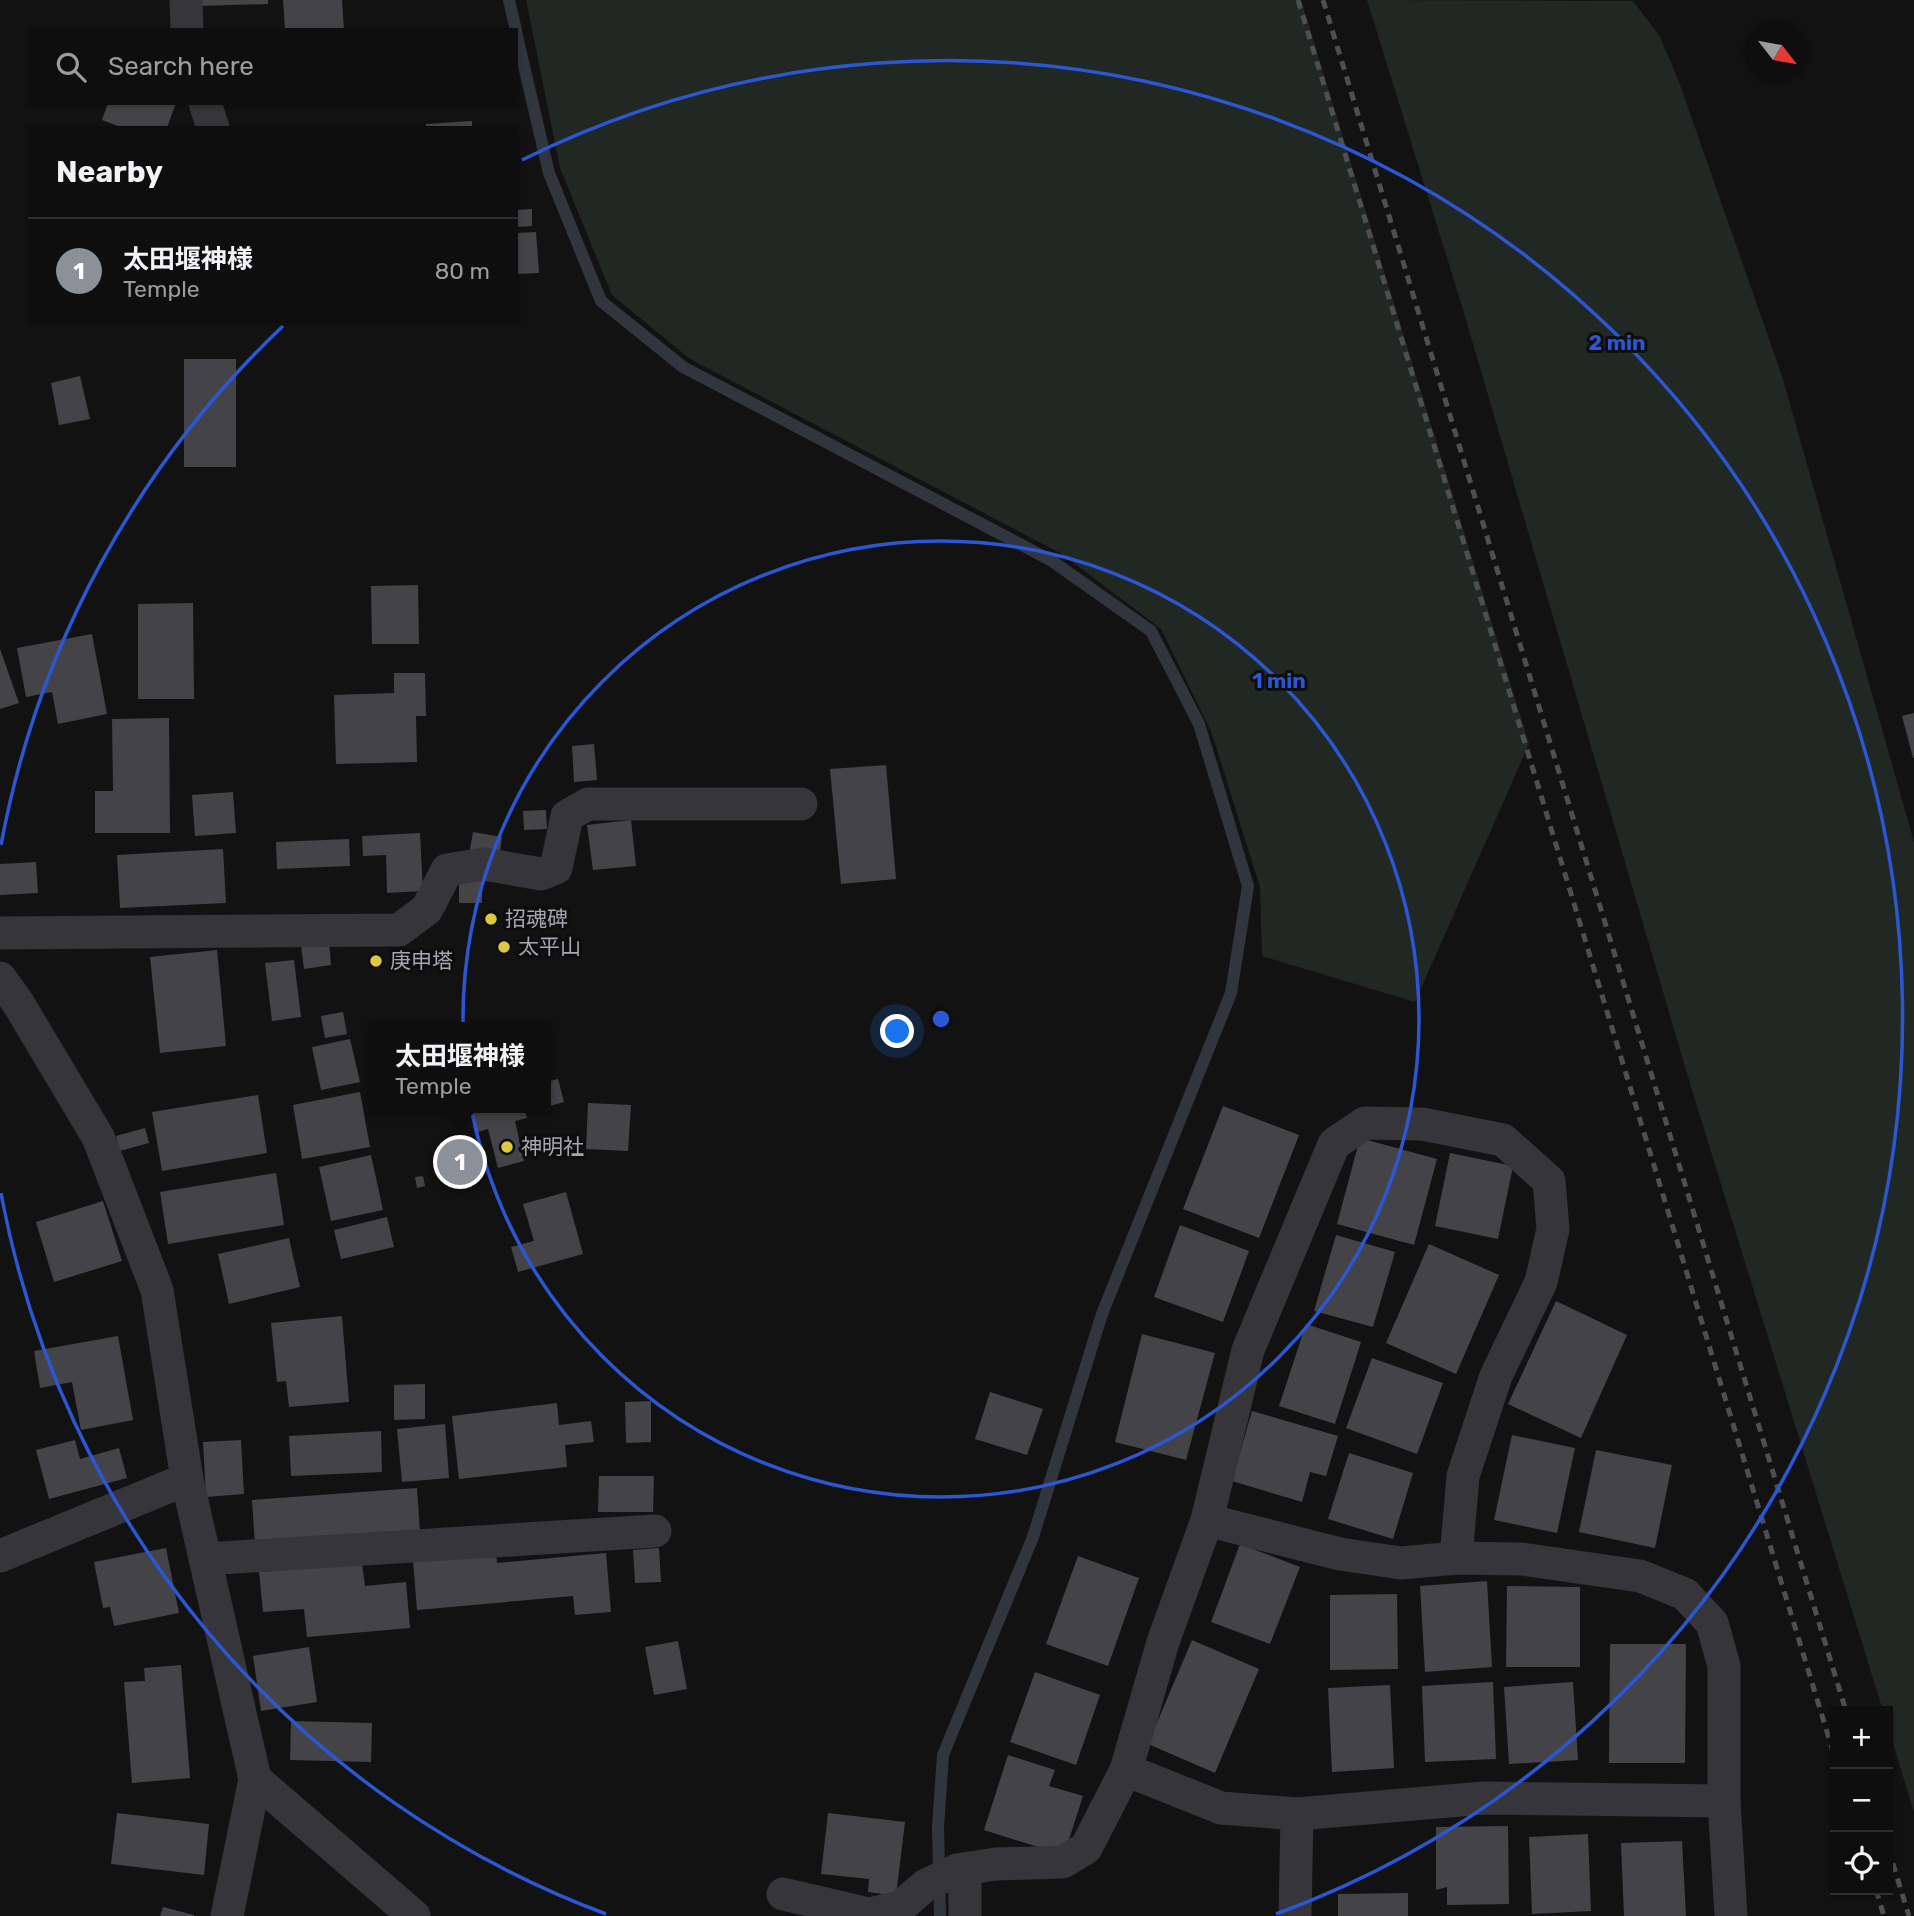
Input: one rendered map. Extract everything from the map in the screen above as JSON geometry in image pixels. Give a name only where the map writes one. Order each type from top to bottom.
[{"type":"street","points":[[187,0],[187,28]]},
{"type":"street","points":[[206,105],[212,126]]},
{"type":"street","points":[[0,933],[399,930],[426,909],[447,870],[484,864],[541,874],[556,868],[566,816],[588,804],[801,804]]},
{"type":"street","points":[[0,978],[18,1003],[97,1137],[157,1290],[187,1479],[255,1779],[227,1916]]},
{"type":"street","points":[[783,1894],[869,1914],[900,1906],[926,1885],[961,1869],[996,1864],[1063,1862],[1086,1848],[1126,1770],[1163,1642],[1207,1520],[1248,1350],[1334,1144],[1365,1123],[1422,1125],[1503,1140],[1549,1181],[1553,1229],[1541,1282],[1496,1376],[1463,1476],[1456,1558]]},
{"type":"street","points":[[0,1556],[187,1479]]},
{"type":"street","points":[[1207,1520],[1365,1558],[1401,1563],[1456,1558],[1522,1559],[1627,1574],[1685,1594],[1712,1623],[1724,1666],[1724,1801],[1731,1916]]},
{"type":"street","points":[[205,1559],[655,1531]]},
{"type":"street","points":[[1126,1770],[1221,1808],[1297,1814],[1484,1798],[1724,1801]]},
{"type":"street","points":[[255,1779],[414,1916]]},
{"type":"street","points":[[1295,1916],[1297,1814]]},
{"type":"street","points":[[961,1869],[965,1916]]},
{"type":"shaded area","points":[[526,0],[1301,0],[1529,744],[1415,1002],[1262,956],[1260,887],[1211,731],[1161,629],[1062,554],[690,359],[612,295],[560,168]]},
{"type":"shaded area","points":[[1367,0],[1633,1],[1659,35],[1678,79],[1782,376],[1914,842],[1914,1812],[1893,1743],[1893,1706],[1881,1706],[1688,1077],[1461,303]]},
{"type":"building","points":[[199,0],[268,0],[268,4],[199,6]]},
{"type":"building","points":[[283,0],[342,0],[344,28],[285,28]]},
{"type":"building","points":[[107,105],[175,105],[168,126],[118,126],[102,120]]},
{"type":"building","points":[[472,121],[472,126],[426,124]]},
{"type":"building","points":[[532,209],[532,226],[518,227],[518,210]]},
{"type":"building","points":[[536,232],[539,273],[518,274],[518,233]]},
{"type":"building","points":[[184,359],[236,359],[236,467],[184,467]]},
{"type":"building","points":[[80,376],[90,419],[59,425],[51,383]]},
{"type":"building","points":[[418,585],[419,644],[372,644],[371,586]]},
{"type":"building","points":[[193,603],[194,699],[138,699],[138,604]]},
{"type":"building","points":[[92,634],[107,714],[58,724],[52,692],[26,697],[17,648]]},
{"type":"building","points":[[0,649],[19,703],[0,709]]},
{"type":"building","points":[[394,673],[425,673],[426,716],[416,716],[417,762],[336,764],[334,695],[394,693]]},
{"type":"building","points":[[1914,713],[1914,758],[1913,758],[1902,716]]},
{"type":"building","points":[[169,718],[170,833],[95,833],[95,791],[113,791],[112,719]]},
{"type":"building","points":[[594,744],[597,780],[574,782],[572,746]]},
{"type":"building","points":[[886,765],[896,879],[841,884],[830,769]]},
{"type":"building","points":[[233,792],[236,833],[195,836],[192,795]]},
{"type":"building","points":[[546,810],[547,829],[524,830],[523,811]]},
{"type":"building","points":[[631,820],[636,866],[593,870],[587,825]]},
{"type":"building","points":[[473,832],[502,837],[499,860],[469,855]]},
{"type":"building","points":[[420,833],[423,891],[387,893],[386,855],[363,856],[362,836]]},
{"type":"building","points":[[349,839],[350,866],[277,869],[276,842]]},
{"type":"building","points":[[223,849],[226,903],[120,908],[117,855]]},
{"type":"building","points":[[36,862],[38,893],[0,895],[0,864]]},
{"type":"building","points":[[482,881],[482,903],[459,903],[459,882]]},
{"type":"building","points":[[329,941],[331,965],[304,969],[301,945]]},
{"type":"building","points":[[217,950],[226,1046],[160,1053],[150,957]]},
{"type":"building","points":[[294,960],[301,1017],[272,1021],[265,963]]},
{"type":"building","points":[[343,1012],[347,1034],[325,1038],[321,1016]]},
{"type":"building","points":[[350,1039],[360,1082],[321,1090],[312,1047]]},
{"type":"building","points":[[558,1079],[564,1102],[551,1106],[551,1081]]},
{"type":"building","points":[[360,1092],[370,1147],[302,1159],[293,1105]]},
{"type":"building","points":[[258,1095],[267,1153],[162,1171],[152,1112]]},
{"type":"building","points":[[588,1103],[631,1105],[628,1151],[586,1149]]},
{"type":"building","points":[[1223,1106],[1299,1135],[1259,1238],[1183,1209]]},
{"type":"building","name":"神明社","points":[[470,1113],[526,1113],[527,1118],[515,1121],[524,1161],[498,1168],[488,1129],[475,1133]]},
{"type":"building","points":[[145,1128],[149,1143],[120,1151],[116,1136]]},
{"type":"building","points":[[1360,1138],[1437,1159],[1414,1245],[1337,1224]]},
{"type":"building","points":[[1450,1153],[1513,1166],[1498,1239],[1435,1226]]},
{"type":"building","points":[[371,1155],[383,1210],[331,1221],[319,1167]]},
{"type":"building","points":[[463,1156],[466,1167],[457,1168],[454,1157]]},
{"type":"building","points":[[276,1173],[284,1225],[168,1244],[160,1192]]},
{"type":"building","points":[[423,1176],[425,1186],[417,1188],[415,1177]]},
{"type":"building","points":[[566,1192],[583,1254],[518,1272],[511,1247],[534,1241],[523,1204]]},
{"type":"building","points":[[103,1201],[122,1261],[54,1282],[36,1222]]},
{"type":"building","points":[[387,1217],[394,1247],[341,1259],[334,1230]]},
{"type":"building","points":[[1180,1225],[1249,1251],[1223,1322],[1154,1297]]},
{"type":"building","points":[[1336,1235],[1395,1252],[1373,1327],[1314,1311]]},
{"type":"building","points":[[289,1238],[300,1287],[229,1304],[218,1254]]},
{"type":"building","points":[[1429,1244],[1499,1275],[1456,1374],[1386,1343]]},
{"type":"building","points":[[1556,1301],[1627,1335],[1581,1438],[1508,1404]]},
{"type":"building","points":[[342,1316],[349,1402],[289,1407],[286,1381],[277,1382],[271,1323]]},
{"type":"building","points":[[1306,1324],[1361,1342],[1335,1424],[1279,1406]]},
{"type":"building","points":[[1142,1334],[1215,1353],[1186,1460],[1115,1442]]},
{"type":"building","points":[[118,1336],[133,1420],[81,1430],[72,1382],[40,1388],[34,1351]]},
{"type":"building","points":[[1372,1358],[1443,1383],[1417,1454],[1346,1428]]},
{"type":"building","points":[[425,1384],[425,1419],[394,1420],[394,1385]]},
{"type":"building","points":[[990,1392],[1043,1409],[1027,1455],[975,1439]]},
{"type":"building","points":[[651,1401],[651,1442],[626,1443],[625,1402]]},
{"type":"building","points":[[557,1403],[559,1425],[591,1421],[594,1442],[565,1445],[567,1467],[459,1479],[452,1416]]},
{"type":"building","points":[[1252,1411],[1338,1436],[1326,1476],[1310,1472],[1302,1502],[1232,1481]]},
{"type":"building","points":[[445,1424],[449,1478],[402,1482],[397,1429]]},
{"type":"building","points":[[381,1431],[382,1472],[291,1476],[289,1436]]},
{"type":"building","points":[[1512,1435],[1575,1448],[1557,1533],[1494,1520]]},
{"type":"building","points":[[75,1440],[80,1459],[119,1448],[127,1478],[49,1499],[36,1450]]},
{"type":"building","points":[[241,1440],[244,1494],[206,1497],[203,1442]]},
{"type":"building","points":[[1596,1450],[1672,1465],[1655,1548],[1579,1532]]},
{"type":"building","points":[[1349,1453],[1413,1473],[1393,1539],[1328,1519]]},
{"type":"building","points":[[599,1476],[654,1476],[653,1512],[598,1512]]},
{"type":"building","points":[[417,1488],[420,1532],[255,1545],[252,1500]]},
{"type":"building","points":[[1240,1544],[1300,1567],[1270,1644],[1211,1622]]},
{"type":"building","points":[[166,1548],[179,1613],[114,1626],[110,1607],[103,1608],[94,1562]]},
{"type":"building","points":[[659,1548],[661,1582],[635,1583],[633,1550]]},
{"type":"building","points":[[496,1553],[497,1563],[606,1553],[611,1612],[575,1615],[573,1596],[417,1610],[413,1560]]},
{"type":"building","points":[[1078,1556],[1139,1578],[1108,1666],[1046,1644]]},
{"type":"building","points":[[362,1563],[365,1586],[406,1582],[410,1628],[307,1637],[304,1609],[263,1612],[259,1572]]},
{"type":"building","points":[[1487,1581],[1492,1667],[1425,1672],[1420,1586]]},
{"type":"building","points":[[1507,1586],[1580,1587],[1580,1667],[1506,1667]]},
{"type":"building","points":[[1397,1594],[1398,1669],[1330,1670],[1330,1595]]},
{"type":"building","points":[[1192,1640],[1259,1669],[1215,1773],[1148,1744]]},
{"type":"building","points":[[678,1641],[687,1689],[654,1695],[645,1647]]},
{"type":"building","points":[[1610,1644],[1686,1644],[1685,1763],[1609,1763]]},
{"type":"building","points":[[309,1647],[317,1702],[261,1711],[253,1656]]},
{"type":"building","points":[[181,1665],[190,1778],[132,1783],[124,1682],[145,1681],[144,1668]]},
{"type":"building","points":[[1035,1672],[1100,1695],[1076,1765],[1010,1742]]},
{"type":"building","points":[[1493,1682],[1496,1759],[1425,1762],[1422,1686]]},
{"type":"building","points":[[1573,1682],[1578,1760],[1509,1764],[1504,1687]]},
{"type":"building","points":[[1390,1685],[1394,1768],[1332,1772],[1328,1688]]},
{"type":"building","points":[[291,1721],[372,1723],[371,1762],[290,1760]]},
{"type":"building","points":[[1008,1755],[1055,1770],[1049,1786],[1083,1796],[1064,1855],[984,1830]]},
{"type":"building","points":[[117,1813],[209,1824],[204,1875],[111,1864]]},
{"type":"building","points":[[828,1813],[905,1822],[896,1896],[868,1892],[869,1879],[821,1874]]},
{"type":"building","points":[[1508,1826],[1509,1904],[1447,1905],[1447,1887],[1436,1890],[1436,1827]]},
{"type":"building","points":[[1588,1834],[1591,1911],[1532,1914],[1529,1837]]},
{"type":"building","points":[[1682,1841],[1686,1916],[1624,1916],[1621,1843]]},
{"type":"building","points":[[1408,1893],[1408,1916],[1338,1916],[1338,1894]]},
{"type":"building","points":[[163,1907],[194,1915],[194,1916],[160,1916]]},
{"type":"waterway","points":[[509,0],[516,28]]},
{"type":"waterway","points":[[518,41],[549,173],[601,301],[683,367],[1052,561],[1151,631],[1199,724],[1248,886],[1231,993],[1102,1314],[1033,1537],[943,1755],[938,1827],[940,1916]]},
{"type":"railway","points":[[1298,0],[1830,1742]]},
{"type":"railway","points":[[1323,0],[1844,1706]]},
{"type":"railway","points":[[1893,1864],[1909,1916]]},
{"type":"railway","points":[[1878,1895],[1884,1916]]},
{"type":"place","name":"招魂碑","points":[[491,919]]},
{"type":"place","name":"太平山","points":[[504,947]]},
{"type":"place","name":"庚申塔","points":[[376,961]]},
{"type":"place","name":"神明社","points":[[507,1147]]},
{"type":"place","name":"太田堰神様","points":[[460,1162]]}]
